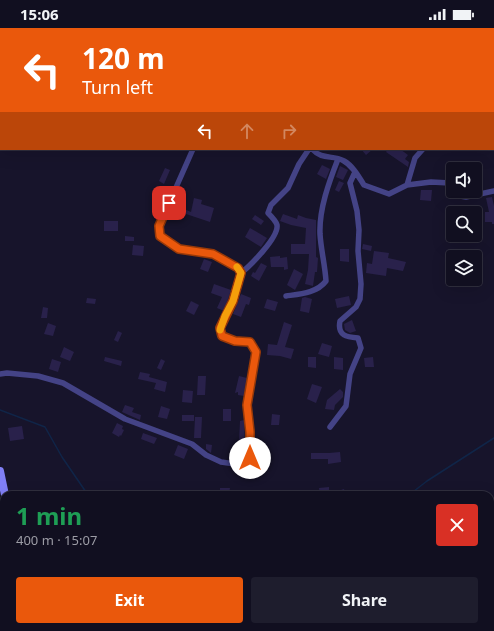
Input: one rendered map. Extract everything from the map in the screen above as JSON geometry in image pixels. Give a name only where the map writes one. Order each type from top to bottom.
[{"type":"main road","points":[[0,471],[4,491]]},
{"type":"street","points":[[194,150],[159,226],[160,236],[179,249],[213,254],[238,268],[241,273]]},
{"type":"street","points":[[0,374],[7,373],[38,376],[63,383],[125,419],[192,444],[206,455],[221,462],[242,465],[250,458],[250,432],[247,405],[256,352],[250,342],[235,341],[222,336],[220,328],[233,301],[241,273],[252,264],[274,237],[277,230],[277,224],[268,213],[271,205],[288,188],[299,164],[309,150]]},
{"type":"street","points":[[311,150],[318,155],[343,160],[356,172],[364,186],[389,194],[406,185],[431,182],[450,183],[454,195],[466,197],[494,191]]},
{"type":"street","points":[[406,185],[415,158],[422,150]]},
{"type":"street","points":[[286,296],[309,292],[322,287],[326,281],[320,233],[325,197],[338,159]]},
{"type":"street","points":[[330,427],[346,406],[350,374],[361,348],[358,338],[345,336],[342,334],[339,324],[340,321],[356,307],[360,299],[361,284],[358,251],[359,230],[357,211],[350,183],[356,172]]},
{"type":"building","points":[[362,150],[372,150],[366,155]]},
{"type":"building","points":[[387,150],[401,150],[408,155],[405,159],[409,162],[408,167],[386,152]]},
{"type":"building","points":[[322,165],[330,169],[326,179],[317,174]]},
{"type":"building","points":[[340,166],[348,170],[343,180],[336,177]]},
{"type":"building","points":[[165,168],[170,170],[164,184],[159,181]]},
{"type":"building","points":[[339,181],[344,183],[339,192],[335,190]]},
{"type":"building","points":[[156,190],[165,191],[164,201],[155,200]]},
{"type":"building","points":[[421,190],[432,190],[431,201],[420,200]]},
{"type":"building","points":[[492,197],[494,206],[494,224],[492,224],[492,222],[485,222],[485,212],[489,212],[486,198]]},
{"type":"building","points":[[194,198],[202,200],[201,204],[214,208],[210,222],[183,213],[181,218],[172,214],[175,205],[191,212]]},
{"type":"building","points":[[283,214],[297,219],[298,215],[316,220],[316,257],[318,258],[317,272],[315,272],[313,286],[305,284],[309,254],[291,254],[291,244],[305,244],[306,228],[280,221]]},
{"type":"building","points":[[255,215],[264,221],[261,225],[252,219]]},
{"type":"building","points":[[104,221],[118,221],[118,231],[104,231]]},
{"type":"building","points":[[250,228],[267,238],[261,247],[245,237]]},
{"type":"building","points":[[125,236],[134,237],[134,241],[125,241]]},
{"type":"building","points":[[363,244],[372,246],[371,251],[362,249]]},
{"type":"building","points":[[133,245],[144,246],[143,256],[132,255]]},
{"type":"building","points":[[340,249],[349,249],[349,262],[340,261]]},
{"type":"building","points":[[374,251],[389,253],[388,258],[406,262],[403,271],[387,268],[386,276],[366,273],[367,263],[372,264]]},
{"type":"building","points":[[280,256],[280,258],[287,257],[288,269],[284,270],[284,267],[271,267],[270,257]]},
{"type":"building","points":[[204,259],[212,262],[208,272],[200,269]]},
{"type":"building","points":[[261,263],[267,266],[259,281],[251,276],[253,272],[255,273]]},
{"type":"building","points":[[294,269],[303,274],[295,290],[287,285]]},
{"type":"building","points":[[214,284],[231,290],[224,311],[217,308],[222,297],[211,293]]},
{"type":"building","points":[[241,294],[251,298],[249,305],[246,304],[241,317],[233,314]]},
{"type":"building","points":[[349,296],[351,305],[337,308],[335,299]]},
{"type":"building","points":[[305,297],[312,299],[309,313],[300,311],[302,298]]},
{"type":"building","points":[[87,298],[96,299],[95,304],[86,303]]},
{"type":"building","points":[[267,299],[278,302],[275,311],[264,308]]},
{"type":"building","points":[[191,301],[199,305],[194,315],[186,311]]},
{"type":"building","points":[[43,307],[48,308],[47,318],[41,318]]},
{"type":"building","points":[[352,320],[356,331],[350,333],[345,330],[344,324]]},
{"type":"building","points":[[284,322],[292,325],[285,347],[294,349],[291,359],[267,355],[268,344],[277,345]]},
{"type":"building","points":[[48,323],[56,326],[53,336],[44,334]]},
{"type":"building","points":[[118,331],[122,333],[118,342],[114,340]]},
{"type":"building","points":[[322,343],[332,346],[329,357],[318,354]]},
{"type":"building","points":[[64,347],[74,352],[70,361],[60,357]]},
{"type":"building","points":[[105,357],[122,361],[121,366],[104,361]]},
{"type":"building","points":[[308,357],[316,357],[316,368],[308,367]]},
{"type":"building","points":[[334,357],[343,358],[343,370],[334,369]]},
{"type":"building","points":[[373,357],[374,367],[365,367],[364,358]]},
{"type":"building","points":[[52,359],[61,362],[58,372],[49,369]]},
{"type":"building","points":[[161,359],[165,361],[161,370],[157,368]]},
{"type":"building","points":[[140,372],[150,374],[149,377],[167,382],[165,392],[154,389],[156,383],[138,379]]},
{"type":"building","points":[[198,376],[206,376],[205,395],[197,395]]},
{"type":"building","points":[[239,376],[247,378],[244,396],[238,395],[238,392],[235,393]]},
{"type":"building","points":[[312,384],[322,387],[316,403],[307,399]]},
{"type":"building","points":[[340,389],[343,392],[343,397],[335,405],[334,410],[325,409],[327,400]]},
{"type":"building","points":[[183,390],[193,391],[192,403],[182,402]]},
{"type":"building","points":[[125,405],[134,408],[132,412],[141,415],[140,420],[122,412]]},
{"type":"building","points":[[161,406],[170,409],[167,419],[158,417]]},
{"type":"building","points":[[223,409],[231,409],[231,421],[223,421]]},
{"type":"building","points":[[272,414],[280,415],[279,425],[271,425]]},
{"type":"building","points":[[182,415],[194,415],[194,421],[182,421]]},
{"type":"building","points":[[195,417],[202,417],[201,438],[194,438]]},
{"type":"building","points":[[244,420],[245,442],[239,442],[240,421]]},
{"type":"building","points":[[117,423],[123,426],[122,429],[124,430],[119,437],[112,433]]},
{"type":"building","points":[[22,426],[24,439],[10,441],[8,428]]},
{"type":"building","points":[[143,433],[157,438],[154,444],[141,439]]},
{"type":"building","points":[[206,444],[212,445],[211,453],[206,449]]},
{"type":"building","points":[[178,445],[188,449],[184,459],[174,455]]},
{"type":"building","points":[[340,452],[341,462],[328,464],[328,459],[311,459],[311,453]]},
{"type":"building","points":[[329,487],[329,491],[319,491],[319,488]]},
{"type":"building","points":[[220,488],[230,488],[230,491],[220,491]]},
{"type":"waterway","points":[[0,410],[45,427],[62,457],[85,491]]},
{"type":"waterway","points":[[414,491],[427,481],[494,438]]},
{"type":"slow traffic","points":[[220,330],[233,301],[241,273],[237,267]]},
{"type":"route","points":[[169,203],[159,226],[160,236],[179,249],[213,254],[238,268],[241,273],[233,301],[220,328],[222,336],[235,341],[250,342],[256,352],[247,405],[250,432],[250,458]]}]
